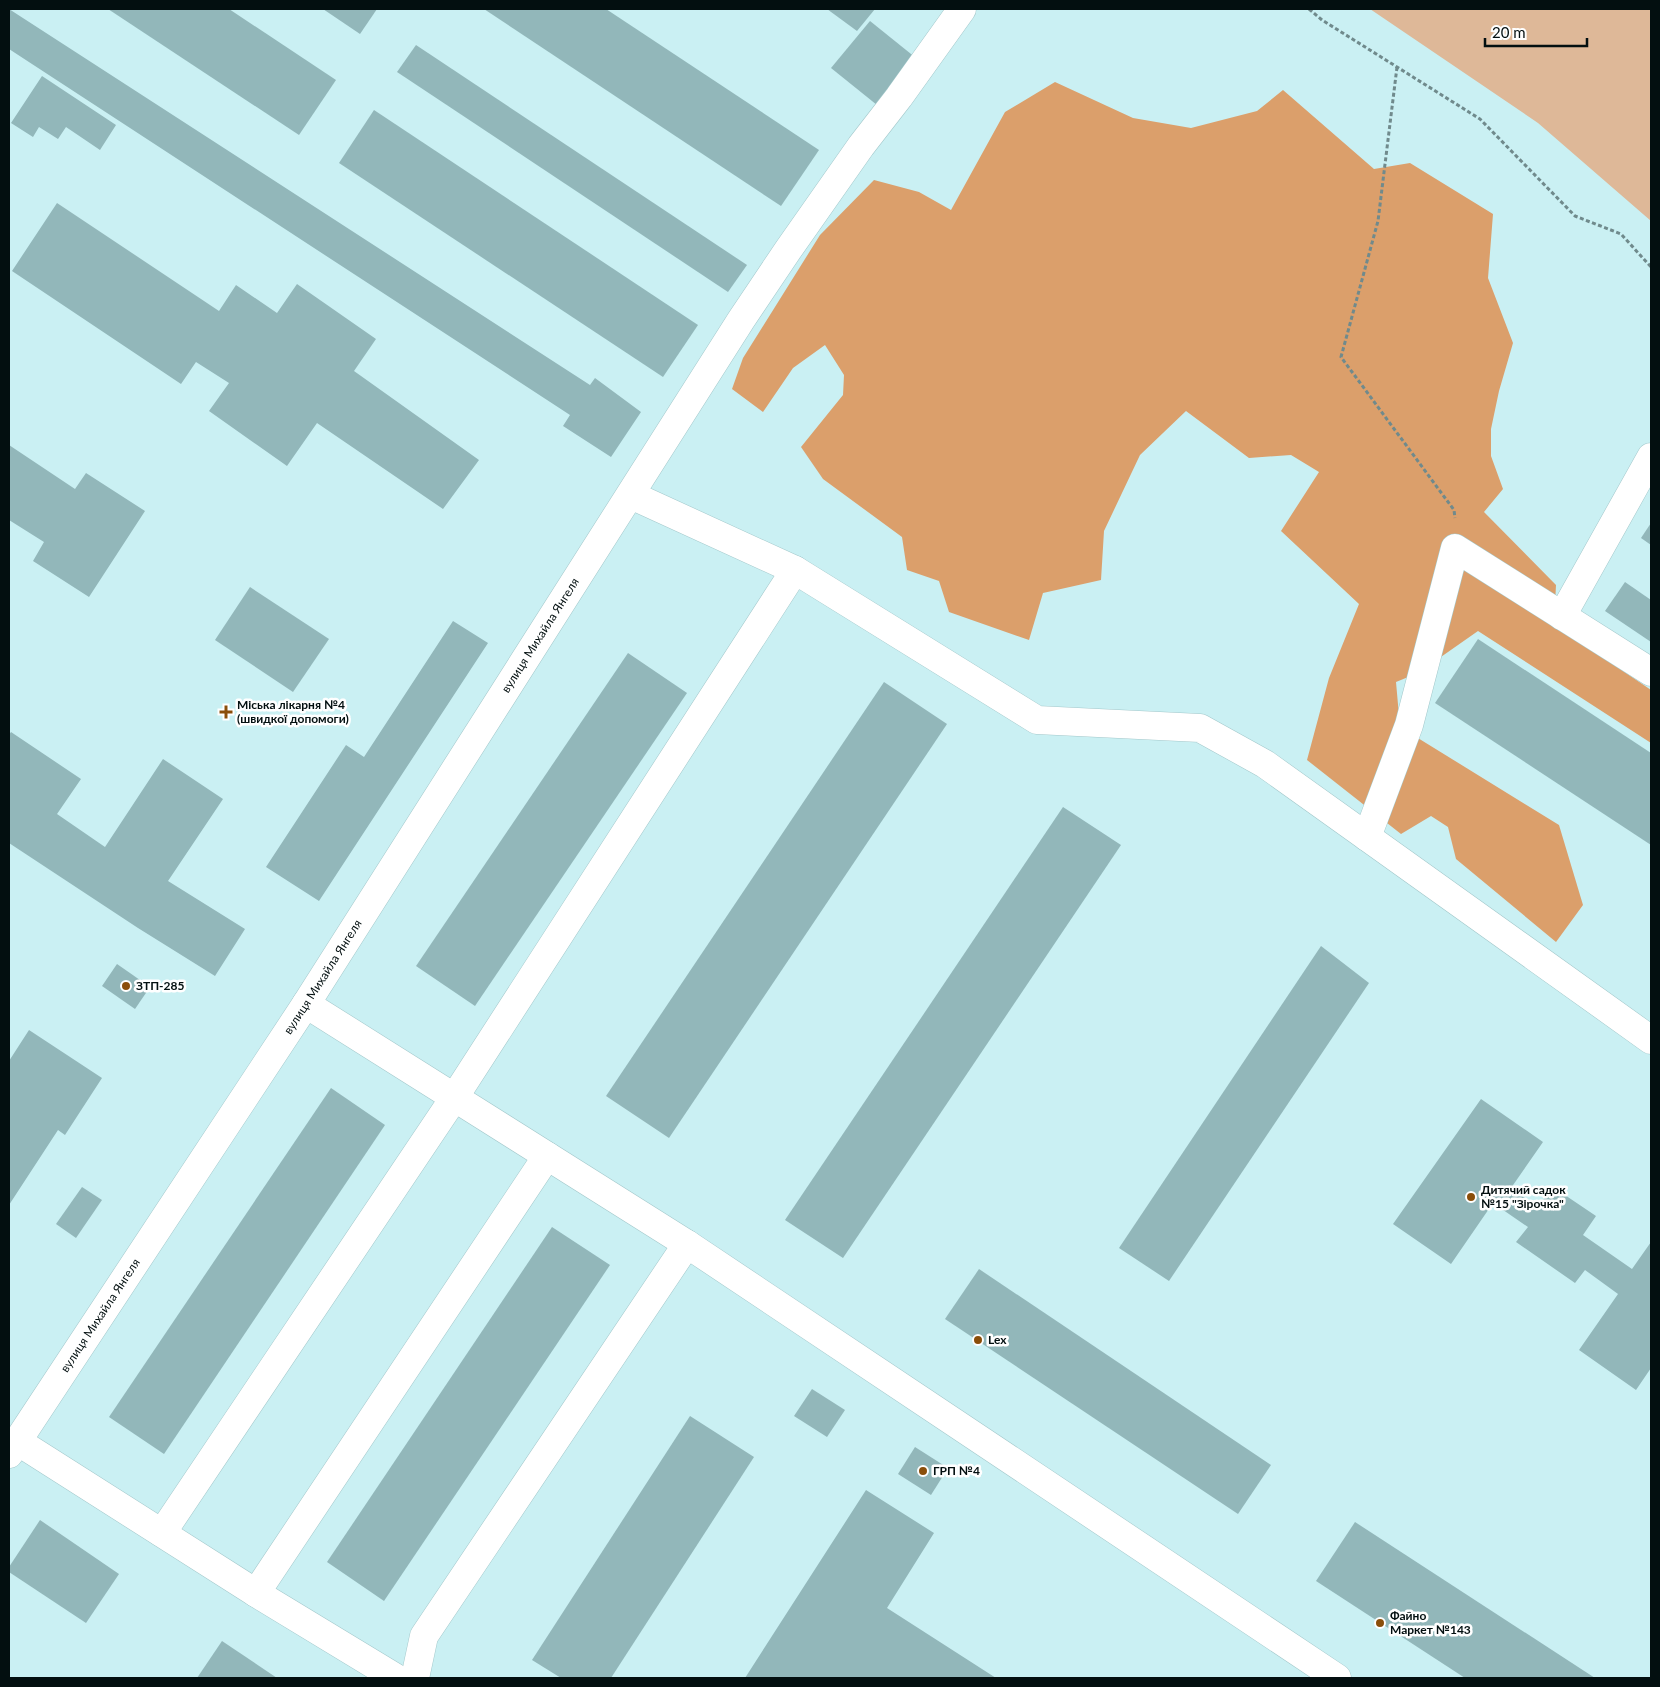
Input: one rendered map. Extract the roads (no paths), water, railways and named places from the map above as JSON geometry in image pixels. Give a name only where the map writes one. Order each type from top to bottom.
[{"type":"street","name":"вулиця Михайла Янгеля","points":[[13,1448],[306,1004],[741,320],[861,146],[899,97],[962,9]]},
{"type":"street","points":[[1562,616],[1651,457]]},
{"type":"street","points":[[631,494],[795,570],[1037,720],[1200,728],[1265,764],[1651,1040]]},
{"type":"street","points":[[1367,837],[1409,725],[1455,548],[1651,672]]},
{"type":"street","points":[[162,1533],[454,1098],[795,570]]},
{"type":"street","points":[[306,1004],[687,1244],[1337,1678]]},
{"type":"street","points":[[256,1592],[547,1156]]},
{"type":"street","points":[[415,1678],[424,1636],[687,1244]]},
{"type":"street","points":[[13,1448],[162,1533],[396,1678]]},
{"type":"place","name":"Міська лікарня №4 (швидкої допомоги)","points":[[226,712]]},
{"type":"place","name":"ЗТП-285","points":[[126,986]]},
{"type":"place","name":"Дитячий садок №15 \"Зірочка\"","points":[[1471,1197]]},
{"type":"place","name":"Lex","points":[[978,1340]]},
{"type":"place","name":"ГРП №4","points":[[923,1471]]},
{"type":"place","name":"Файно Маркет №143","points":[[1380,1623]]}]
